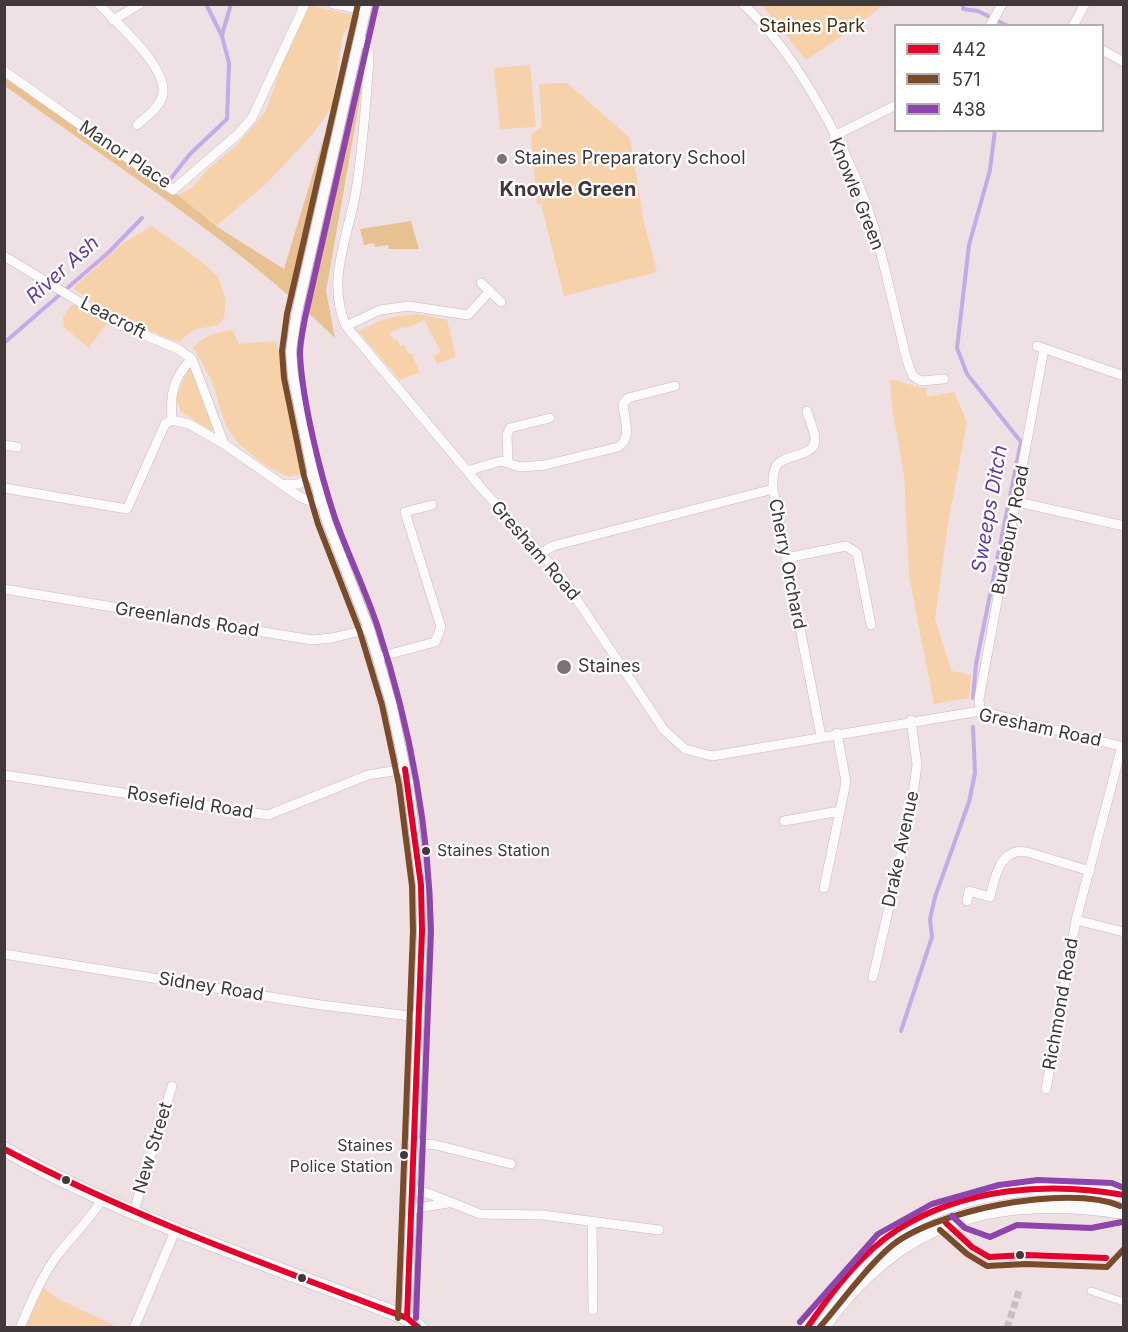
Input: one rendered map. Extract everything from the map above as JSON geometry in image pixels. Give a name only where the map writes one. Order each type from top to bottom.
[{"type":"main road","points":[[4,1149],[103,1198],[176,1229],[407,1318],[420,1328]]},
{"type":"main road","points":[[807,1328],[884,1240],[935,1212],[1019,1190],[1074,1189],[1124,1195]]},
{"type":"main road","points":[[822,1328],[847,1295],[879,1264],[909,1241],[941,1225],[989,1211],[1036,1204],[1085,1206],[1124,1212]]},
{"type":"street","points":[[99,4],[144,53],[162,81],[163,94],[159,102],[136,125]]},
{"type":"street","points":[[114,20],[140,4]]},
{"type":"street","name":"Manor Place","points":[[4,71],[173,190],[180,187],[209,157],[238,134],[252,118],[305,4]]},
{"type":"street","points":[[333,4],[366,7],[296,316],[291,351],[298,398],[321,505],[378,657],[405,769],[421,885],[422,931],[407,1318]]},
{"type":"street","name":"Knowle Green","points":[[743,4],[769,32],[792,63],[834,136],[874,229],[910,369],[918,380],[930,382],[944,379]]},
{"type":"street","points":[[1074,24],[1085,4]]},
{"type":"street","points":[[992,23],[1002,5]]},
{"type":"street","name":"Gresham Road","points":[[360,37],[368,47],[369,58],[362,149],[356,193],[337,280],[340,312],[346,326],[466,471],[561,576],[652,716],[685,749],[712,756],[911,720],[980,711],[1123,747]]},
{"type":"street","points":[[1104,51],[1124,62]]},
{"type":"street","points":[[834,136],[894,106]]},
{"type":"street","name":"Leacroft","points":[[4,256],[111,321],[178,349],[192,359]]},
{"type":"street","points":[[481,283],[501,302]]},
{"type":"street","points":[[346,326],[380,310],[409,306],[468,315],[490,291]]},
{"type":"street","name":"Budebury Road","points":[[980,711],[979,699],[1018,502],[1040,347],[1124,376]]},
{"type":"street","points":[[172,420],[172,389],[180,370],[192,359],[225,444]]},
{"type":"street","points":[[466,471],[501,461],[520,467],[545,465],[618,447],[624,443],[628,435],[623,404],[628,398],[675,386]]},
{"type":"street","points":[[773,489],[777,465],[782,460],[806,452],[814,445],[815,438],[807,411]]},
{"type":"street","points":[[508,463],[507,435],[510,428],[550,418]]},
{"type":"street","points":[[4,488],[127,509],[165,424],[172,420],[189,424],[225,444],[300,497],[321,505]]},
{"type":"street","points":[[4,445],[17,447]]},
{"type":"street","points":[[281,484],[299,484],[313,474]]},
{"type":"street","name":"Cherry Orchard","points":[[539,554],[553,546],[773,489],[821,736]]},
{"type":"street","points":[[1018,502],[1124,526]]},
{"type":"street","points":[[378,657],[435,642],[440,635],[441,627],[405,512],[432,505]]},
{"type":"street","points":[[786,558],[846,546],[857,553],[871,625]]},
{"type":"street","name":"Greenlands Road","points":[[4,589],[312,640],[332,639],[369,629]]},
{"type":"street","name":"Drake Avenue","points":[[873,977],[910,816],[917,765],[911,720]]},
{"type":"street","points":[[824,888],[846,782],[837,733]]},
{"type":"street","name":"Richmond Road","points":[[1046,1089],[1076,920],[1123,747]]},
{"type":"street","name":"Rosefield Road","points":[[4,775],[268,815],[368,775],[405,769]]},
{"type":"street","points":[[784,821],[840,811]]},
{"type":"street","points":[[966,901],[969,891],[990,897],[999,865],[1007,856],[1017,851],[1090,871]]},
{"type":"street","name":"Richmond Road","points":[[1076,920],[1124,932]]},
{"type":"street","name":"Sidney Road","points":[[4,954],[314,1004],[417,1017]]},
{"type":"street","name":"New Street","points":[[134,1211],[172,1086]]},
{"type":"street","points":[[413,1143],[436,1145],[511,1164]]},
{"type":"street","points":[[412,1190],[480,1214],[542,1215],[659,1230]]},
{"type":"street","points":[[20,1328],[45,1275],[96,1211],[103,1198]]},
{"type":"street","points":[[411,1209],[453,1203]]},
{"type":"street","points":[[592,1221],[593,1310]]},
{"type":"street","points":[[134,1328],[176,1229]]},
{"type":"street","points":[[1091,1291],[1124,1302]]},
{"type":"green space","points":[[308,5],[358,16],[343,34],[332,107],[312,135],[267,183],[216,226],[178,195],[192,188],[208,169],[236,146],[266,111],[283,61]]},
{"type":"green space","name":"Staines Park","points":[[762,5],[883,5],[861,23],[806,60]]},
{"type":"green space","points":[[530,65],[536,127],[500,129],[494,68]]},
{"type":"green space","points":[[567,83],[630,138],[644,222],[657,272],[564,296],[541,204],[537,204],[531,135],[542,126],[539,84]]},
{"type":"green space","points":[[152,226],[218,277],[226,300],[224,318],[218,325],[193,330],[179,342],[124,319],[97,305],[73,288],[123,243]]},
{"type":"green space","points":[[71,305],[78,305],[106,324],[89,348],[64,327],[63,317]]},
{"type":"green space","points":[[417,314],[447,320],[456,357],[437,364],[433,356],[441,352],[424,320],[405,329],[404,326],[390,333],[394,340],[397,339],[400,346],[404,345],[408,354],[411,353],[420,372],[400,380],[358,331],[387,318]]},
{"type":"green space","points":[[232,330],[239,344],[276,341],[301,445],[304,473],[289,477],[266,466],[239,444],[226,426],[211,379],[193,347],[209,335]]},
{"type":"green space","points":[[189,367],[200,384],[215,426],[212,431],[181,412],[176,398]]},
{"type":"green space","points":[[890,380],[926,388],[927,397],[954,392],[967,422],[948,524],[935,618],[951,671],[971,675],[969,698],[934,704],[909,576],[904,475],[892,407]]},
{"type":"green space","points":[[43,1288],[60,1300],[120,1328],[25,1328]]},
{"type":"shaded area","points":[[5,78],[160,186],[178,195],[216,226],[284,269],[327,133],[341,78],[363,81],[326,291],[335,338],[257,269],[216,237],[5,86]]},
{"type":"shaded area","points":[[411,221],[419,249],[389,249],[388,245],[375,247],[374,243],[364,245],[360,229]]},
{"type":"waterway","name":"River Ash","points":[[168,182],[190,154],[227,119],[229,63],[222,36],[206,4]]},
{"type":"waterway","name":"River Ash","points":[[222,35],[231,4]]},
{"type":"waterway","name":"Sweeps Ditch","points":[[963,4],[963,9],[978,11],[1004,24]]},
{"type":"waterway","name":"Sweeps Ditch","points":[[973,698],[976,664],[1021,442],[967,374],[957,348],[969,245],[990,170],[995,132]]},
{"type":"waterway","name":"River Ash","points":[[4,343],[109,252],[142,218]]},
{"type":"waterway","name":"Sweeps Ditch","points":[[901,1031],[932,937],[930,919],[935,897],[969,802],[975,773],[973,727]]},
{"type":"tunnel","points":[[1007,1328],[1019,1291]]},
{"type":"transit line","name":"571","points":[[358,4],[287,314],[282,351],[284,378],[304,476],[318,524],[360,632],[382,705],[399,785],[412,886],[413,931],[398,1318]]},
{"type":"transit line","name":"438","points":[[376,6],[305,318],[300,354],[308,414],[323,480],[335,518],[373,614],[400,702],[422,816],[431,931],[416,1318]]},
{"type":"transit line","name":"442","points":[[405,769],[421,885],[422,931],[407,1318]]},
{"type":"transit line","name":"442","points":[[4,1149],[153,1219],[407,1318],[419,1328]]},
{"type":"transit line","name":"438","points":[[800,1322],[878,1234],[932,1204],[999,1185],[1038,1180],[1112,1183],[1124,1188]]},
{"type":"transit line","name":"442","points":[[807,1328],[837,1288],[871,1250],[897,1230],[923,1216],[950,1205],[1007,1192],[1066,1189],[1124,1195]]},
{"type":"transit line","name":"571","points":[[819,1328],[879,1257],[909,1235],[935,1223],[967,1212],[1035,1199],[1097,1200],[1120,1206]]},
{"type":"transit line","name":"438","points":[[952,1216],[965,1228],[990,1237],[1017,1225],[1091,1228],[1122,1222]]},
{"type":"transit line","name":"442","points":[[946,1223],[972,1247],[989,1257],[1026,1255],[1106,1258]]},
{"type":"transit line","name":"571","points":[[940,1230],[967,1254],[987,1266],[1026,1264],[1107,1267],[1124,1249]]},
{"type":"place","name":"Staines Preparatory School","points":[[502,159]]},
{"type":"place","name":"Staines","points":[[564,667]]},
{"type":"place","name":"Staines Station","points":[[426,851]]},
{"type":"place","name":"Staines Police Station","points":[[404,1155]]},
{"type":"district","name":"Knowle Green","points":[[568,190]]}]
